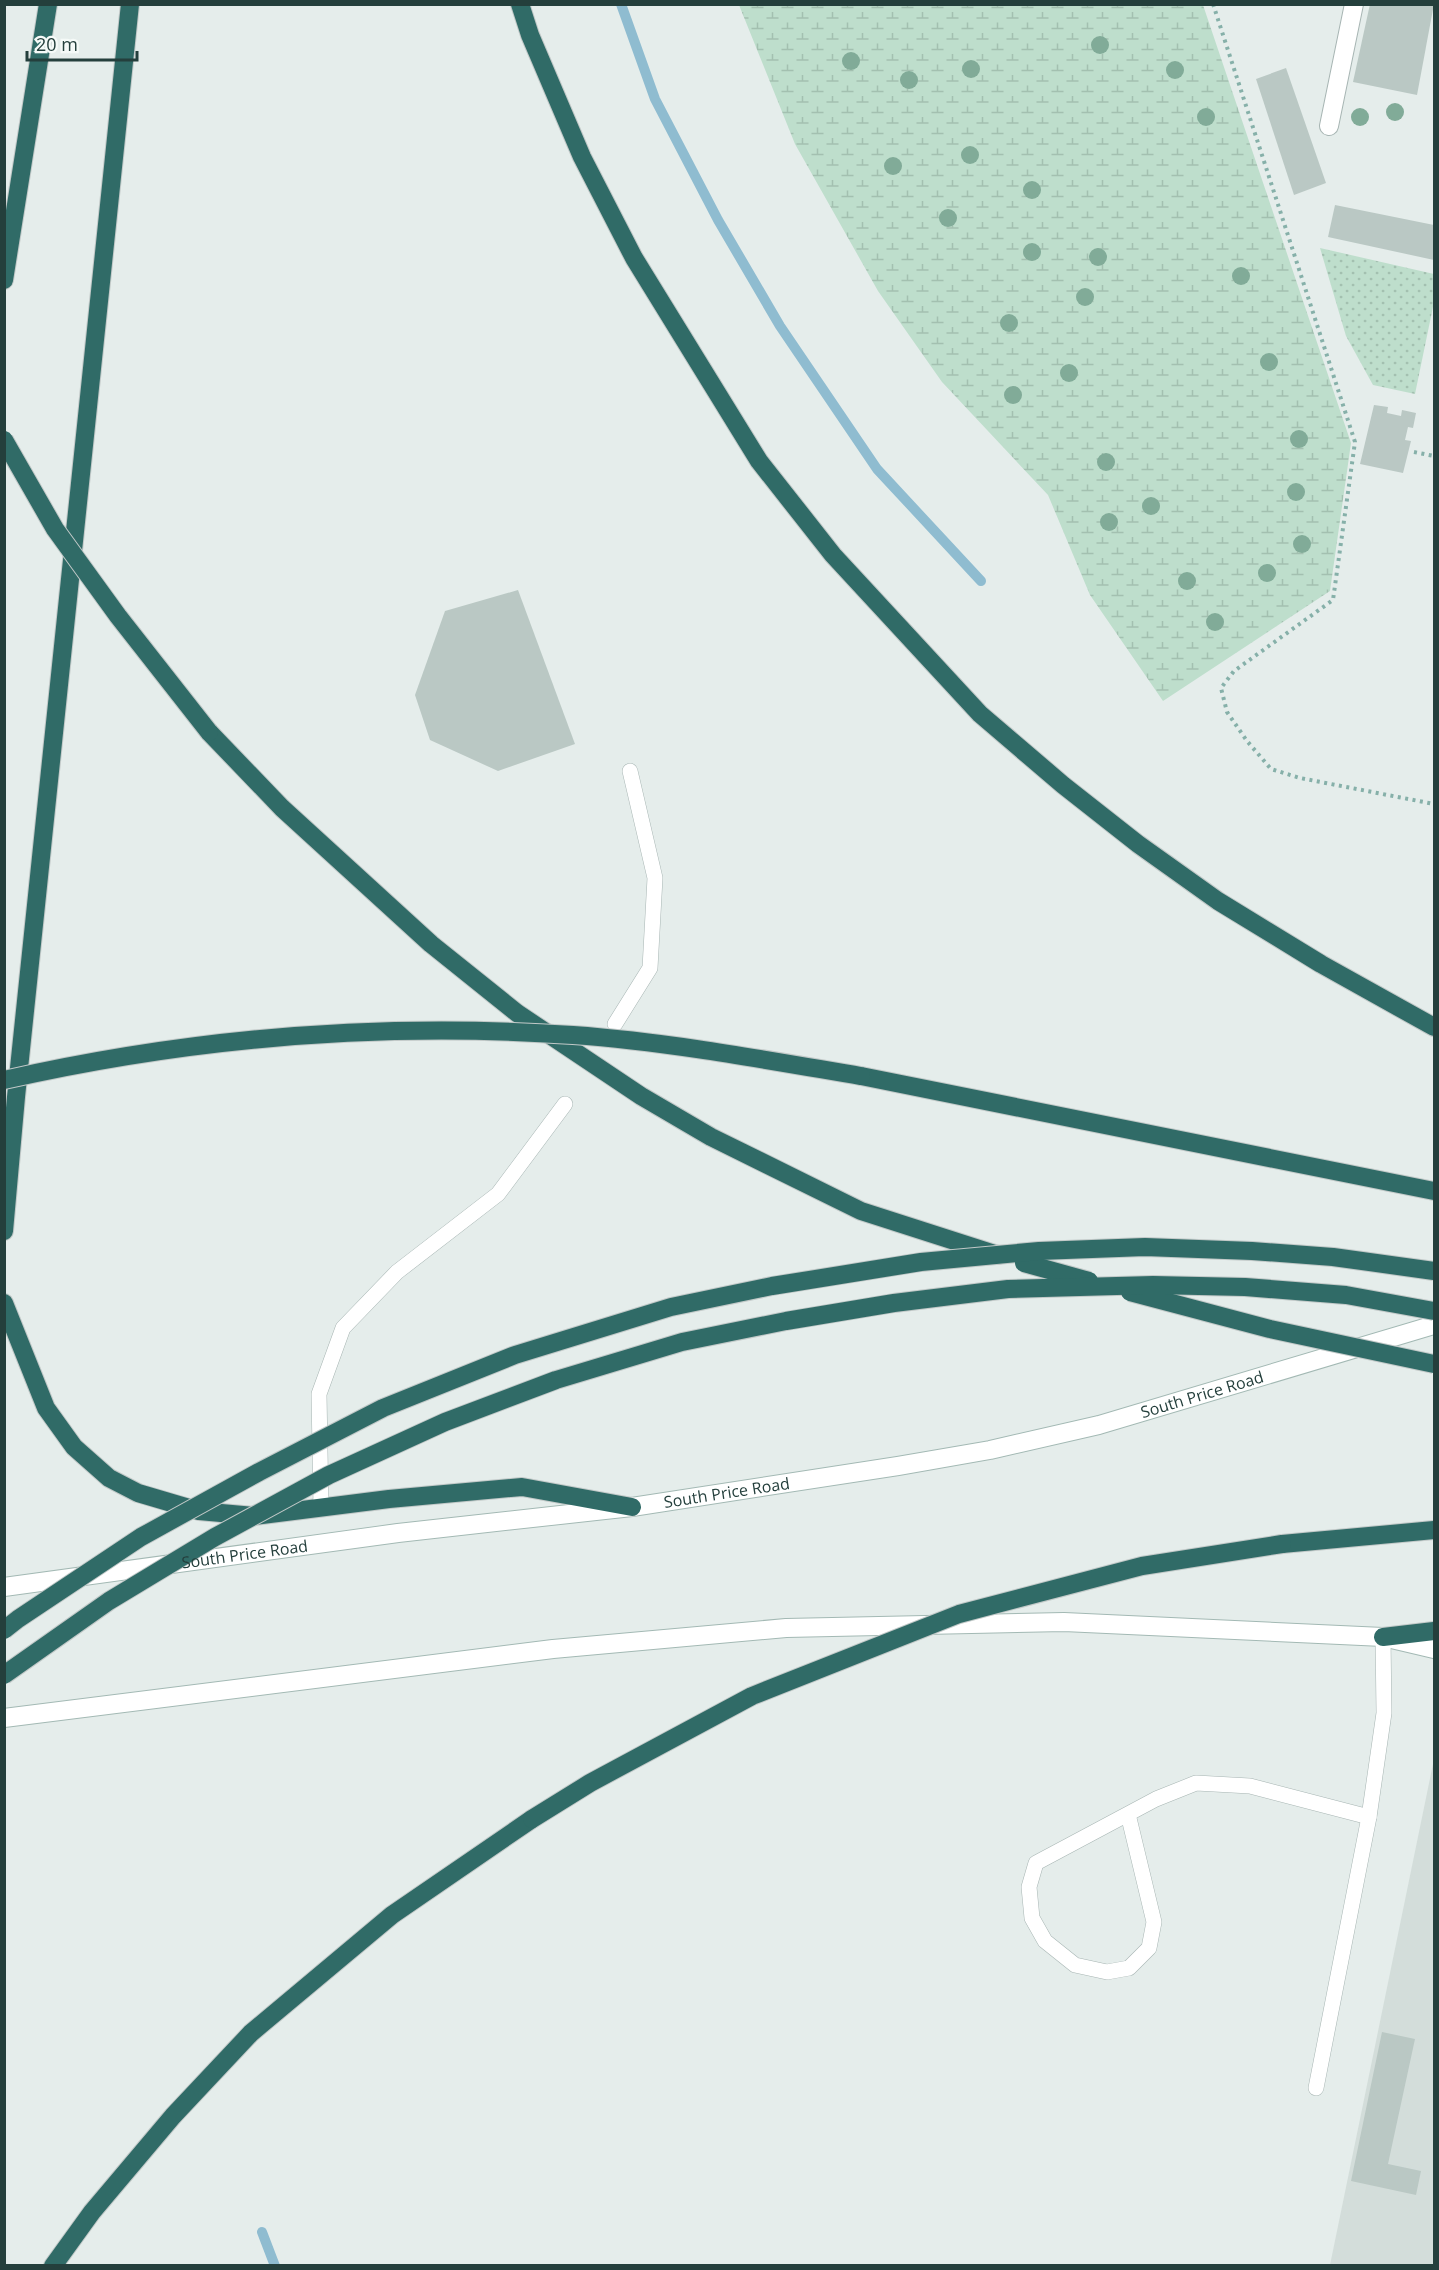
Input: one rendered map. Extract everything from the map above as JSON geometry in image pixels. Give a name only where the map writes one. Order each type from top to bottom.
[{"type":"highway","points":[[4,280],[48,4]]},
{"type":"highway","points":[[4,1231],[130,4]]},
{"type":"highway","points":[[520,4],[530,35],[582,157],[634,258],[759,461],[833,555],[980,714],[1072,793],[1218,901],[1321,964],[1434,1026]]},
{"type":"highway","points":[[4,440],[55,529],[118,616],[209,732],[282,808],[431,944],[516,1013],[641,1096],[711,1137],[861,1211],[1024,1263],[1270,1329],[1434,1364]]},
{"type":"highway","points":[[4,1080],[133,1055],[247,1041],[356,1033],[452,1032],[573,1035],[700,1050],[861,1076],[1434,1191]]},
{"type":"highway","points":[[4,1630],[141,1537],[259,1472],[383,1408],[516,1355],[671,1307],[772,1286],[921,1262],[1040,1251],[1145,1247],[1252,1251],[1333,1257],[1434,1271]]},
{"type":"highway","points":[[4,1675],[109,1601],[215,1537],[329,1475],[445,1422],[556,1380],[682,1342],[786,1321],[894,1303],[1008,1289],[1154,1285],[1245,1287],[1346,1295],[1434,1311]]},
{"type":"highway","points":[[4,1303],[46,1408],[74,1447],[109,1478],[138,1493],[199,1512],[254,1516],[388,1499],[522,1487],[632,1507]]},
{"type":"highway","points":[[53,2265],[92,2212],[173,2116],[251,2033],[392,1915],[532,1819],[590,1783],[752,1696],[959,1614],[1142,1566],[1282,1544],[1434,1530]]},
{"type":"highway","points":[[1383,1637],[1434,1631]]},
{"type":"main road","points":[[1329,126],[1354,4]]},
{"type":"main road","name":"South Price Road","points":[[4,1587],[398,1533],[632,1507],[990,1450],[1099,1425],[1434,1325]]},
{"type":"main road","points":[[4,1718],[553,1649],[786,1628],[1064,1622],[1383,1637],[1434,1649]]},
{"type":"lane","points":[[615,1024],[650,968],[655,878],[630,771]]},
{"type":"lane","points":[[321,1507],[319,1394],[343,1328],[398,1272],[498,1194],[565,1104]]},
{"type":"lane","points":[[1316,2088],[1369,1817],[1384,1713],[1383,1637]]},
{"type":"lane","points":[[1128,1814],[1154,1922],[1149,1948],[1129,1968],[1107,1971],[1075,1965],[1045,1941],[1032,1918],[1029,1887],[1036,1863],[1156,1799],[1196,1783],[1250,1786],[1369,1817]]},
{"type":"path","points":[[1213,4],[1355,442],[1333,600],[1234,671],[1221,688],[1227,712],[1270,770],[1434,804]]},
{"type":"path","points":[[1414,452],[1434,456]]},
{"type":"shaded area","points":[[1434,1759],[1434,2265],[1330,2265]]},
{"type":"green space","points":[[739,5],[1203,5],[1351,443],[1330,591],[1163,701],[1090,595],[1048,495],[942,382],[878,291],[795,144]]},
{"type":"green space","points":[[1320,248],[1434,274],[1434,302],[1415,394],[1373,385],[1346,336]]},
{"type":"building","points":[[1370,4],[1434,4],[1417,95],[1353,82]]},
{"type":"building","points":[[1286,68],[1326,183],[1294,195],[1256,79]]},
{"type":"building","points":[[1335,205],[1434,225],[1434,260],[1328,237]]},
{"type":"building","points":[[1374,405],[1388,407],[1387,413],[1401,416],[1402,410],[1416,413],[1413,428],[1408,427],[1405,440],[1411,441],[1403,473],[1360,464]]},
{"type":"building","points":[[518,590],[575,744],[498,771],[430,740],[415,695],[445,611]]},
{"type":"building","points":[[1382,2032],[1415,2039],[1388,2164],[1421,2171],[1416,2195],[1351,2181]]},
{"type":"waterway","points":[[621,4],[655,99],[718,220],[780,326],[877,469],[981,581]]},
{"type":"waterway","points":[[262,2232],[275,2266]]}]
